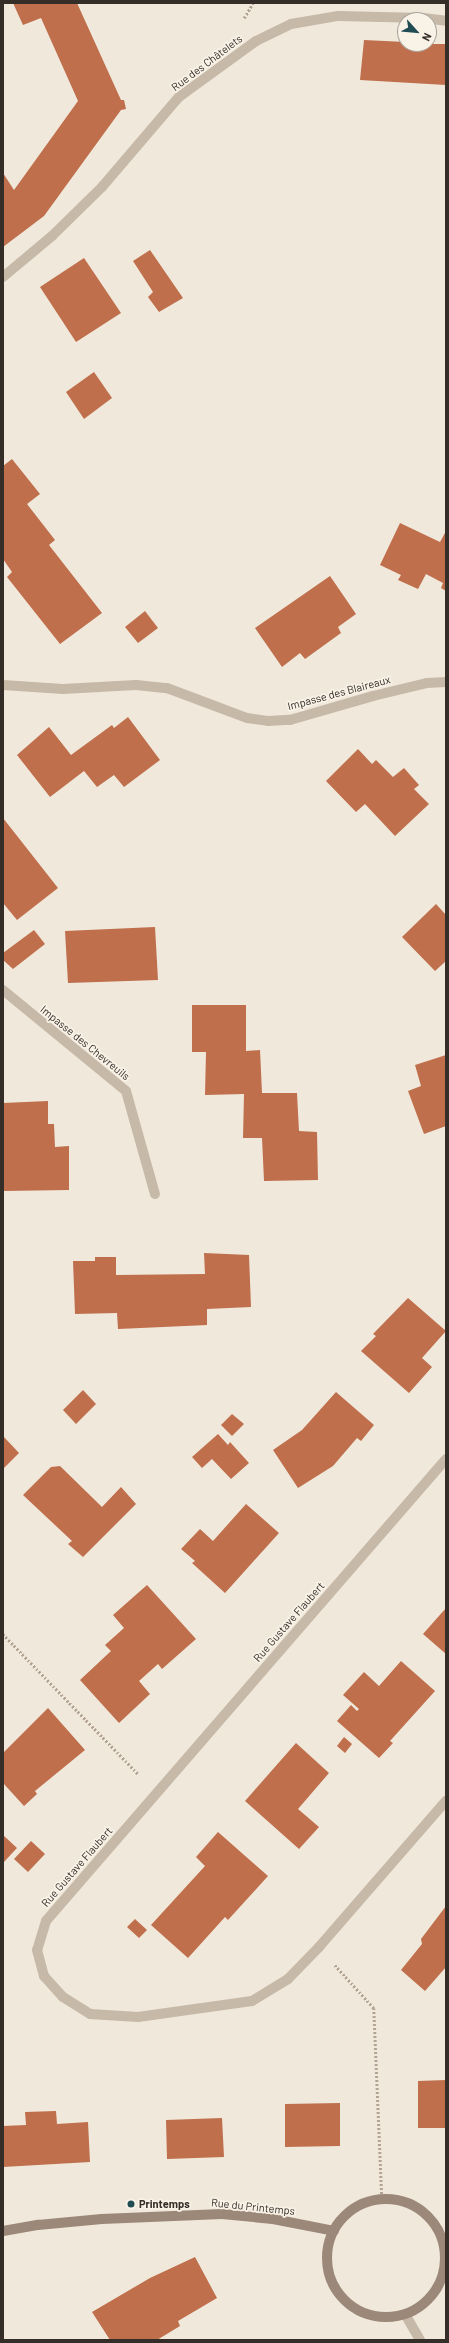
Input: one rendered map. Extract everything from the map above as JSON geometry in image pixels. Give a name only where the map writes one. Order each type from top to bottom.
[{"type":"main road","points":[[382,2200],[400,2200],[414,2205],[431,2219],[444,2239],[445,2262],[439,2285],[424,2303],[405,2314],[382,2317],[360,2311],[342,2296],[328,2270],[327,2253],[334,2231],[348,2212],[368,2201],[382,2200]]},
{"type":"main road","name":"Rue du Printemps","points":[[3,2231],[38,2225],[102,2219],[222,2214],[274,2219],[334,2231]]},
{"type":"street","name":"Rue des Châtelets","points":[[3,277],[52,236],[102,187],[179,97],[256,41],[291,24],[338,16],[446,21]]},
{"type":"street","name":"Impasse des Blaireaux","points":[[3,685],[63,689],[136,684],[167,688],[247,718],[268,721],[290,720],[373,696],[427,683],[446,682]]},
{"type":"street","name":"Impasse des Chevreuils","points":[[3,990],[126,1091],[155,1194]]},
{"type":"street","name":"Rue Gustave Flaubert","points":[[446,1458],[46,1921],[37,1950],[44,1976],[63,1997],[90,2014],[116,2016],[184,2013],[252,2001],[288,1979],[319,1947],[446,1801]]},
{"type":"street","points":[[405,2314],[420,2340]]},
{"type":"path","points":[[3,1634],[156,1793]]},
{"type":"path","points":[[319,1947],[374,2008],[382,2200]]},
{"type":"building","points":[[13,3],[77,3],[121,100],[124,100],[126,109],[121,110],[44,216],[3,247],[3,173],[14,190],[78,101],[41,18],[23,25]]},
{"type":"building","points":[[364,40],[397,42],[397,52],[437,52],[437,44],[446,44],[446,85],[360,80]]},
{"type":"building","points":[[150,250],[183,298],[159,312],[148,297],[153,292],[133,261]]},
{"type":"building","points":[[84,258],[121,313],[76,342],[40,287]]},
{"type":"building","points":[[94,372],[112,398],[84,419],[66,392]]},
{"type":"building","points":[[12,459],[40,494],[27,504],[55,540],[49,545],[102,613],[60,644],[7,577],[12,572],[3,559],[3,466]]},
{"type":"building","points":[[400,523],[440,542],[446,531],[446,591],[441,588],[443,583],[426,574],[418,589],[398,580],[401,575],[380,565]]},
{"type":"building","points":[[330,576],[356,614],[338,627],[341,633],[305,659],[300,653],[282,667],[255,628]]},
{"type":"building","points":[[145,611],[158,628],[138,643],[125,627]]},
{"type":"building","points":[[128,717],[160,760],[124,787],[114,775],[97,787],[84,771],[50,797],[17,755],[49,727],[71,755],[112,725],[114,728]]},
{"type":"building","points":[[358,749],[372,764],[376,760],[393,777],[404,768],[419,785],[414,789],[429,804],[395,836],[365,804],[356,812],[326,781]]},
{"type":"building","points":[[3,818],[58,888],[17,920],[3,903]]},
{"type":"building","points":[[436,904],[446,915],[446,961],[435,971],[402,937]]},
{"type":"building","points":[[155,927],[158,980],[68,983],[65,931]]},
{"type":"building","points":[[34,930],[45,944],[13,969],[3,960],[3,953]]},
{"type":"building","points":[[192,1005],[246,1005],[246,1051],[260,1050],[262,1093],[297,1093],[299,1131],[317,1132],[318,1180],[264,1181],[262,1138],[243,1138],[244,1094],[205,1095],[206,1052],[192,1052]]},
{"type":"building","points":[[446,1055],[446,1126],[424,1134],[408,1091],[421,1086],[415,1065]]},
{"type":"building","points":[[48,1101],[48,1124],[54,1124],[55,1147],[69,1146],[69,1190],[3,1191],[3,1103]]},
{"type":"building","points":[[204,1253],[249,1255],[251,1307],[207,1309],[207,1325],[118,1329],[117,1313],[75,1314],[73,1261],[95,1261],[95,1257],[116,1257],[116,1275],[205,1274]]},
{"type":"building","points":[[408,1298],[446,1331],[422,1358],[432,1367],[409,1393],[361,1351],[376,1336],[373,1334]]},
{"type":"building","points":[[83,1390],[96,1404],[76,1424],[63,1410]]},
{"type":"building","points":[[336,1392],[374,1425],[361,1441],[357,1438],[333,1466],[298,1488],[273,1450],[302,1430]]},
{"type":"building","points":[[232,1414],[244,1424],[232,1436],[221,1425]]},
{"type":"building","points":[[218,1434],[228,1445],[230,1442],[249,1463],[231,1479],[212,1459],[202,1468],[192,1457]]},
{"type":"building","points":[[3,1436],[19,1453],[3,1469]]},
{"type":"building","points":[[60,1466],[102,1507],[121,1487],[136,1504],[83,1557],[68,1544],[72,1541],[23,1495],[51,1467]]},
{"type":"building","points":[[246,1504],[279,1533],[225,1593],[192,1563],[195,1561],[181,1549],[200,1529],[213,1541]]},
{"type":"building","points":[[147,1585],[196,1639],[162,1669],[158,1664],[139,1681],[150,1694],[119,1723],[80,1680],[111,1651],[105,1645],[124,1628],[113,1615]]},
{"type":"building","points":[[446,1608],[446,1654],[423,1634]]},
{"type":"building","points":[[401,1661],[435,1691],[390,1741],[393,1743],[379,1758],[337,1721],[351,1705],[357,1711],[359,1709],[343,1695],[364,1672],[379,1686]]},
{"type":"building","points":[[48,1708],[85,1750],[35,1791],[37,1794],[24,1806],[3,1783],[3,1753]]},
{"type":"building","points":[[344,1737],[352,1744],[345,1753],[337,1746]]},
{"type":"building","points":[[296,1743],[329,1773],[298,1809],[319,1827],[299,1849],[245,1801]]},
{"type":"building","points":[[218,1832],[268,1876],[228,1920],[225,1917],[188,1958],[151,1925],[205,1866],[196,1857]]},
{"type":"building","points":[[3,1835],[17,1848],[3,1863]]},
{"type":"building","points":[[31,1841],[45,1854],[28,1872],[14,1859]]},
{"type":"building","points":[[446,1906],[446,1967],[425,1991],[401,1970],[422,1944],[421,1939]]},
{"type":"building","points":[[135,1919],[147,1930],[139,1938],[127,1927]]},
{"type":"building","points":[[446,2080],[446,2128],[418,2128],[418,2081]]},
{"type":"building","points":[[340,2103],[340,2146],[285,2147],[285,2104]]},
{"type":"building","points":[[56,2111],[57,2124],[88,2122],[90,2162],[3,2167],[3,2126],[26,2125],[25,2112]]},
{"type":"building","points":[[222,2118],[224,2157],[167,2159],[166,2120]]},
{"type":"building","points":[[195,2257],[217,2298],[178,2321],[180,2326],[157,2340],[110,2340],[92,2312],[150,2278]]},
{"type":"place","name":"Printemps","points":[[131,2204]]}]
